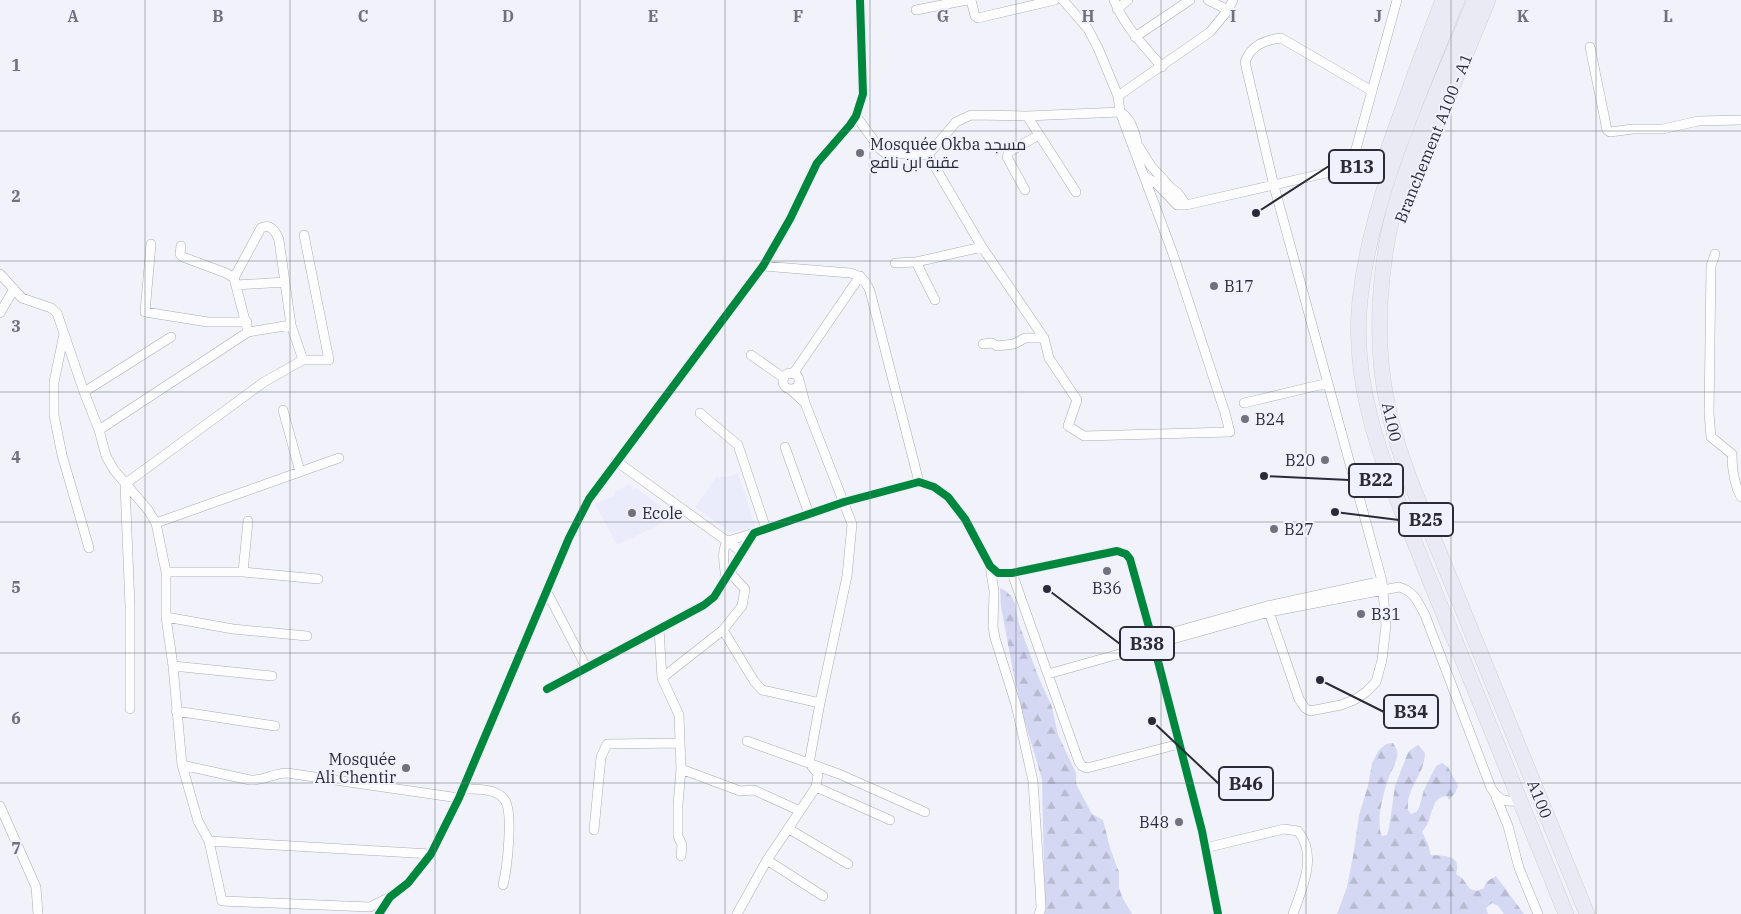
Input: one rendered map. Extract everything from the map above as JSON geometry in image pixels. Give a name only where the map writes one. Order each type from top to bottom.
[{"type":"highway","points":[[1359,302],[1364,241],[1378,179],[1443,0]]},
{"type":"highway","name":"A100","points":[[1457,0],[1386,183],[1369,245],[1359,302],[1358,335],[1361,369],[1367,406],[1395,493],[1566,914]]},
{"type":"highway","name":"A100","points":[[1475,0],[1398,194],[1382,277],[1380,352],[1387,405],[1398,448],[1587,914]]},
{"type":"highway","name":"Branchement A100 - A1","points":[[1382,277],[1406,200],[1488,0]]},
{"type":"street","points":[[0,274],[22,298],[51,308],[57,313],[99,430],[106,456],[114,470],[140,500],[156,523],[166,572],[166,617],[173,666],[182,765],[198,820],[209,841],[222,900],[367,910],[390,897],[408,883],[431,854],[461,794],[520,649],[588,499],[763,266],[790,219],[817,163],[856,116],[863,94],[860,0]]},
{"type":"street","points":[[916,10],[967,0]]},
{"type":"street","points":[[971,0],[978,18],[1054,0]]},
{"type":"street","points":[[928,155],[982,247],[1044,338],[1049,358],[1077,400],[1068,426],[1084,436],[1230,432],[1173,254],[1135,146],[1120,112],[1118,96],[1088,29],[1063,0]]},
{"type":"street","points":[[1128,0],[1115,4],[1136,37],[1162,67]]},
{"type":"street","points":[[1136,37],[1190,0]]},
{"type":"street","points":[[1208,0],[1228,10]]},
{"type":"street","points":[[1118,96],[1210,32],[1228,10],[1233,0]]},
{"type":"street","points":[[1144,176],[1156,183],[1177,205],[1186,205],[1339,170],[1349,163],[1356,149],[1397,0]]},
{"type":"street","points":[[1268,609],[1299,699],[1305,708],[1310,711],[1354,700],[1376,682],[1382,660],[1386,625],[1383,585],[1274,186],[1245,66],[1247,57],[1253,48],[1267,40],[1281,38],[1372,91]]},
{"type":"street","points":[[1590,47],[1604,118],[1607,130],[1610,132],[1634,129],[1663,129],[1698,121],[1741,120]]},
{"type":"street","points":[[928,155],[956,122],[971,115],[1027,116],[1120,112]]},
{"type":"street","points":[[856,116],[885,153],[928,155]]},
{"type":"street","points":[[1027,116],[1076,192]]},
{"type":"street","points":[[1024,190],[1007,157],[1009,152],[1039,135]]},
{"type":"street","points":[[1135,146],[1171,188],[1178,192],[1186,205]]},
{"type":"street","points":[[235,282],[261,228],[265,226],[271,228],[275,231],[278,240],[291,325],[303,360]]},
{"type":"street","points":[[125,484],[264,382],[303,360],[329,360],[304,235]]},
{"type":"street","points":[[151,244],[145,312],[208,322],[246,322]]},
{"type":"street","points":[[181,246],[180,254],[183,257],[226,273],[235,282],[248,332]]},
{"type":"street","points":[[895,263],[916,262],[982,247]]},
{"type":"street","points":[[1715,254],[1711,266],[1709,413],[1711,437],[1732,454],[1732,468],[1737,490],[1741,498]]},
{"type":"street","points":[[916,262],[935,300]]},
{"type":"street","points":[[763,266],[850,272],[866,281],[919,482]]},
{"type":"street","points":[[790,389],[796,387],[796,377],[860,276]]},
{"type":"street","points":[[235,282],[285,282]]},
{"type":"street","points":[[0,313],[14,289]]},
{"type":"street","points":[[99,430],[248,332],[291,325]]},
{"type":"street","points":[[64,334],[54,382],[54,415],[62,455],[89,548]]},
{"type":"street","points":[[84,392],[171,337]]},
{"type":"street","points":[[983,344],[997,346],[1014,344],[1025,338],[1044,338]]},
{"type":"street","points":[[751,356],[784,378]]},
{"type":"street","points":[[796,377],[787,374],[784,378],[784,385],[806,403]]},
{"type":"street","points":[[736,914],[767,860],[816,787],[818,774],[809,763],[847,576],[852,524],[796,377]]},
{"type":"street","points":[[1244,403],[1328,383]]},
{"type":"street","points":[[283,410],[300,472]]},
{"type":"street","points":[[700,413],[738,445],[766,529]]},
{"type":"street","points":[[785,448],[809,514]]},
{"type":"street","points":[[156,523],[339,458]]},
{"type":"street","points":[[616,461],[742,552]]},
{"type":"street","points":[[662,678],[723,630],[742,606],[745,589],[728,576],[724,549],[728,541],[844,502],[919,482],[934,487],[948,497],[965,520],[990,566],[994,591],[993,627],[995,638],[1016,705],[1033,781],[1040,887],[1039,914]]},
{"type":"street","points":[[125,484],[130,607],[130,709]]},
{"type":"street","points":[[243,572],[248,522]]},
{"type":"street","points":[[547,689],[704,605],[714,596],[728,576],[754,533]]},
{"type":"street","points":[[990,566],[998,573],[1012,573],[1117,551],[1126,554],[1130,559],[1205,848],[1218,914]]},
{"type":"street","points":[[166,572],[243,572],[318,579]]},
{"type":"street","points":[[1012,573],[1082,766],[1087,768],[1179,744]]},
{"type":"street","points":[[1048,674],[1268,609],[1383,585],[1408,590],[1418,602],[1425,615],[1491,788],[1508,826],[1519,868],[1538,914]]},
{"type":"street","points":[[547,592],[586,667]]},
{"type":"street","points":[[166,617],[233,629],[307,636]]},
{"type":"street","points":[[659,629],[662,678],[679,715],[681,768],[678,836],[682,845],[681,856]]},
{"type":"street","points":[[723,630],[754,681],[762,690],[820,703]]},
{"type":"street","points":[[173,666],[272,676]]},
{"type":"street","points":[[176,711],[276,726]]},
{"type":"street","points":[[747,741],[839,774],[925,812]]},
{"type":"street","points":[[594,830],[601,757],[607,744],[680,742]]},
{"type":"street","points":[[182,765],[250,780],[258,780],[278,773],[287,773],[461,794],[473,789],[498,794],[504,798],[507,805],[509,824],[506,873],[503,885]]},
{"type":"street","points":[[681,768],[740,791],[754,790],[800,811]]},
{"type":"street","points":[[816,787],[890,820]]},
{"type":"street","points":[[1496,797],[1503,801],[1520,802]]},
{"type":"street","points":[[0,806],[36,887],[38,914]]},
{"type":"street","points":[[789,829],[848,864]]},
{"type":"street","points":[[1205,848],[1284,829],[1298,832],[1306,844],[1308,854],[1306,874],[1293,914]]},
{"type":"street","points":[[209,841],[431,854]]},
{"type":"street","points":[[767,860],[823,896]]},
{"type":"street","points":[[379,914],[390,897]]},
{"type":"shaded area","name":"Ecole","points":[[738,473],[755,526],[731,533],[695,507],[717,476],[728,477]]},
{"type":"shaded area","name":"Ecole","points":[[630,484],[633,490],[636,488],[662,507],[666,516],[657,526],[617,545],[595,504],[615,495],[615,492]]},
{"type":"green space","points":[[1000,588],[1012,597],[1015,604],[1019,624],[1038,676],[1052,707],[1058,735],[1076,773],[1076,784],[1092,814],[1103,820],[1110,848],[1119,872],[1119,888],[1132,914],[1045,914],[1042,779],[1024,719],[1014,676],[1001,607]]},
{"type":"green space","points":[[1393,743],[1397,750],[1397,757],[1381,806],[1379,823],[1382,836],[1387,835],[1395,786],[1407,755],[1409,751],[1418,745],[1425,753],[1422,769],[1412,788],[1408,802],[1408,810],[1411,814],[1419,808],[1424,790],[1436,766],[1442,763],[1448,767],[1458,786],[1449,800],[1447,796],[1439,798],[1422,832],[1431,855],[1446,856],[1454,859],[1457,867],[1456,874],[1462,878],[1470,889],[1477,891],[1484,888],[1486,882],[1496,876],[1524,914],[1504,914],[1498,906],[1492,903],[1486,908],[1488,914],[1337,914],[1347,887],[1359,815],[1368,786],[1372,763],[1379,750],[1386,744]]},
{"type":"cycle path","points":[[379,914],[390,897],[408,883],[431,854],[459,798],[569,538],[589,499],[763,266],[790,219],[817,163],[856,116],[863,94],[860,0]]},
{"type":"cycle path","points":[[547,689],[704,605],[714,597],[754,533],[844,502],[919,482],[934,487],[948,497],[965,519],[990,566],[998,573],[1012,573],[1117,551],[1126,554],[1130,559],[1202,831],[1218,914]]},
{"type":"place","name":"Mosquée Okba مسجد عقبة ابن نافع","points":[[860,153]]},
{"type":"place","name":"B13","points":[[1256,213]]},
{"type":"place","name":"B17","points":[[1214,286]]},
{"type":"place","name":"B24","points":[[1245,419]]},
{"type":"place","name":"B20","points":[[1325,460]]},
{"type":"place","name":"B22","points":[[1264,476]]},
{"type":"place","name":"B25","points":[[1335,512]]},
{"type":"place","name":"Ecole","points":[[632,513]]},
{"type":"place","name":"B27","points":[[1274,529]]},
{"type":"place","name":"B36","points":[[1107,571]]},
{"type":"place","name":"B38","points":[[1047,589]]},
{"type":"place","name":"B31","points":[[1361,614]]},
{"type":"place","name":"B34","points":[[1320,680]]},
{"type":"place","name":"B46","points":[[1152,721]]},
{"type":"place","name":"Mosquée Ali Chentir","points":[[406,768]]},
{"type":"place","name":"B48","points":[[1179,822]]}]
